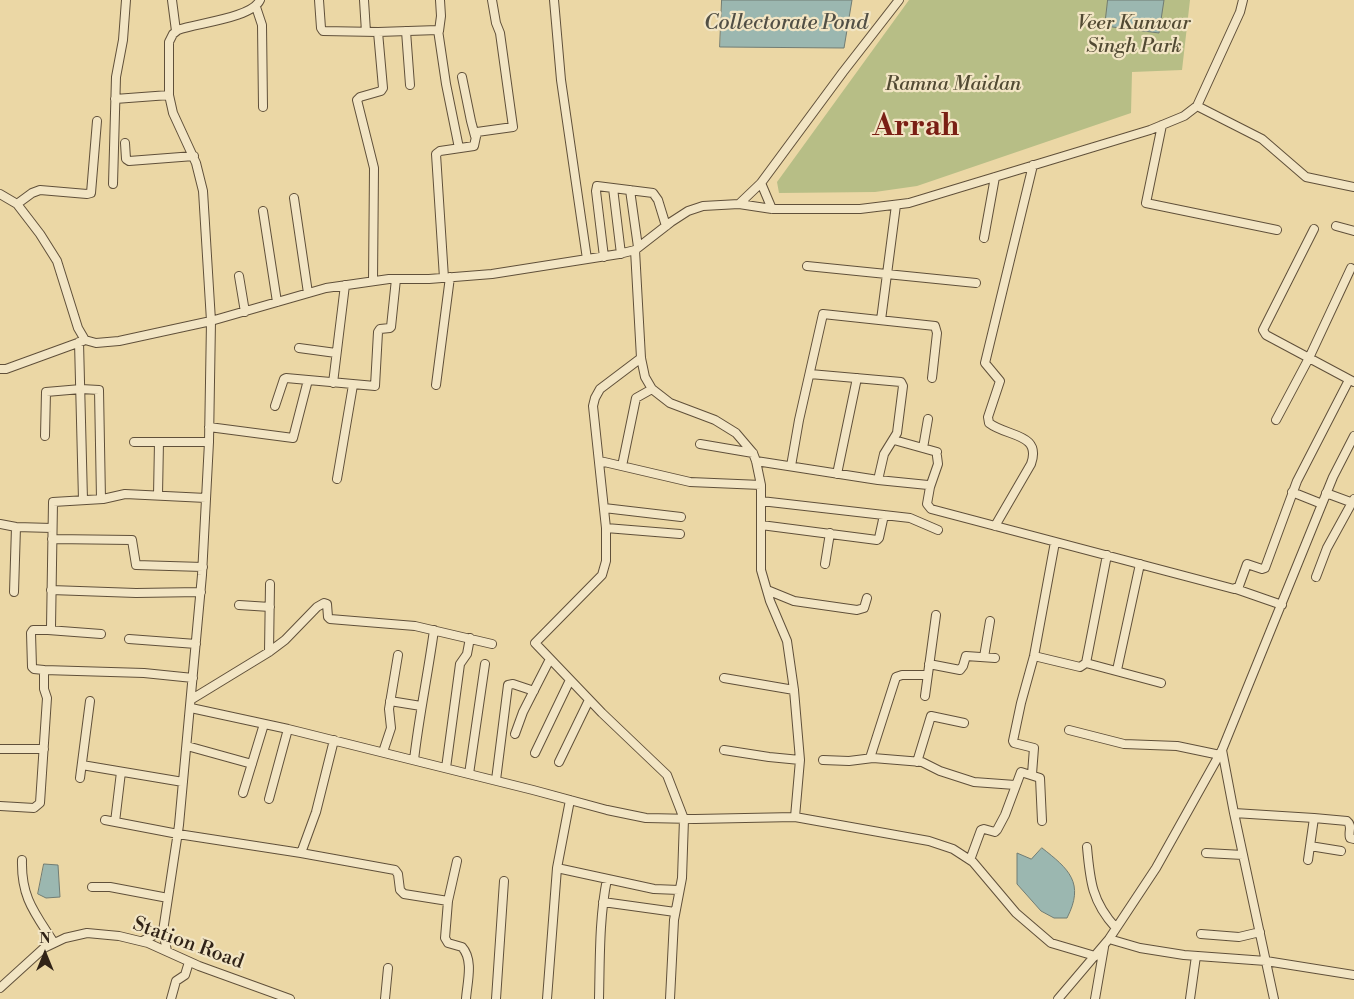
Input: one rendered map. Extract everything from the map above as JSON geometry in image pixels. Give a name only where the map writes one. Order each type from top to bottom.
[{"type":"street","points":[[113,184],[116,77],[123,40],[126,0]]},
{"type":"street","points":[[172,0],[176,32]]},
{"type":"street","points":[[319,0],[323,32],[435,29],[439,31]]},
{"type":"street","points":[[364,0],[366,32]]},
{"type":"street","points":[[440,0],[441,16],[439,31],[446,84],[459,148]]},
{"type":"street","points":[[476,136],[479,132],[513,126],[500,33],[496,23],[492,0]]},
{"type":"street","points":[[554,0],[561,80],[586,259]]},
{"type":"street","points":[[739,204],[761,183],[899,0]]},
{"type":"street","points":[[0,369],[6,369],[82,341],[96,343],[119,341],[211,321],[326,288],[396,279],[447,278],[492,274],[621,254],[637,249],[688,211],[703,206],[739,204],[772,209],[860,209],[909,203],[1033,166],[1162,125],[1184,116],[1197,106],[1240,12],[1243,0]]},
{"type":"street","points":[[166,951],[163,931],[184,782],[203,566],[209,442],[211,321],[206,215],[203,191],[194,156],[173,113],[169,94],[169,42],[173,34],[186,27],[243,14],[258,3],[262,25],[263,107]]},
{"type":"street","points":[[406,31],[410,85]]},
{"type":"street","points":[[373,282],[374,168],[357,100],[360,97],[381,91],[383,88],[378,32]]},
{"type":"street","points":[[436,385],[447,278],[436,154],[440,151],[475,145],[476,136],[470,121],[462,77]]},
{"type":"street","points":[[115,99],[169,94]]},
{"type":"street","points":[[1197,106],[1262,139],[1306,177],[1354,186]]},
{"type":"street","points":[[17,204],[36,191],[91,193],[93,189],[97,121]]},
{"type":"street","points":[[1162,125],[1146,203],[1277,230]]},
{"type":"street","points":[[125,143],[126,159],[129,162],[194,156]]},
{"type":"street","points":[[995,526],[1031,464],[1034,454],[1033,446],[1028,440],[989,423],[988,417],[1000,380],[985,363],[1033,166]]},
{"type":"street","points":[[984,238],[995,177]]},
{"type":"street","points":[[761,183],[772,209]]},
{"type":"street","points":[[604,257],[596,188],[599,186],[650,192],[655,195],[666,226]]},
{"type":"street","points":[[613,188],[621,254]]},
{"type":"street","points":[[630,190],[637,249],[641,358],[646,377],[652,389],[670,403],[715,420],[736,433],[755,457],[762,485],[761,570],[787,641],[794,690],[800,760],[795,817]]},
{"type":"street","points":[[0,194],[17,204],[40,234],[57,261],[82,341],[80,390],[83,500]]},
{"type":"street","points":[[294,198],[308,293]]},
{"type":"street","points":[[881,320],[896,205]]},
{"type":"street","points":[[263,210],[277,302]]},
{"type":"street","points":[[1336,226],[1354,231]]},
{"type":"street","points":[[1236,589],[1239,586],[1247,564],[1261,569],[1265,568],[1292,492],[1307,461],[1352,381],[1266,335],[1263,330],[1314,229]]},
{"type":"street","points":[[807,266],[976,283]]},
{"type":"street","points":[[1276,420],[1309,358],[1351,268]]},
{"type":"street","points":[[239,276],[245,312]]},
{"type":"street","points":[[275,406],[285,378],[375,386],[378,332],[380,329],[391,327],[396,279]]},
{"type":"street","points":[[333,383],[345,285]]},
{"type":"street","points":[[791,466],[799,420],[823,314],[936,327],[932,378]]},
{"type":"street","points":[[299,348],[336,353]]},
{"type":"street","points":[[641,358],[600,389],[594,398],[606,528],[606,561],[602,575],[535,643],[589,700],[667,775],[684,819],[682,878],[675,912],[670,999]]},
{"type":"street","points":[[810,374],[901,382],[898,430],[894,440],[884,454],[878,480]]},
{"type":"street","points":[[837,474],[857,378]]},
{"type":"street","points":[[209,427],[293,438],[308,380]]},
{"type":"street","points":[[337,478],[353,385]]},
{"type":"street","points":[[45,436],[46,392],[97,389],[100,391],[101,499]]},
{"type":"street","points":[[622,466],[636,398],[652,389]]},
{"type":"street","points":[[923,448],[928,418]]},
{"type":"street","points":[[1058,999],[1107,942],[1156,868],[1221,752],[1326,493],[1353,439]]},
{"type":"street","points":[[894,440],[937,454],[938,464],[930,487],[927,504],[929,508],[1230,589],[1236,589],[1282,604]]},
{"type":"street","points":[[134,442],[209,442]]},
{"type":"street","points":[[158,495],[159,442]]},
{"type":"street","points":[[700,444],[791,466],[878,480],[924,484],[930,487]]},
{"type":"street","points":[[600,461],[690,482],[762,485]]},
{"type":"street","points":[[1292,492],[1322,504]]},
{"type":"street","points":[[1316,577],[1327,548],[1353,501],[1326,493]]},
{"type":"street","points":[[48,630],[52,625],[52,528],[54,501],[101,499],[126,494],[206,498]]},
{"type":"street","points":[[762,501],[915,519],[938,530]]},
{"type":"street","points":[[604,508],[681,517]]},
{"type":"street","points":[[761,525],[877,540],[880,538],[884,515]]},
{"type":"street","points":[[1345,516],[1354,520]]},
{"type":"street","points":[[0,524],[16,527],[52,528]]},
{"type":"street","points":[[14,592],[16,527]]},
{"type":"street","points":[[606,528],[680,534]]},
{"type":"street","points":[[825,564],[830,533]]},
{"type":"street","points":[[52,539],[131,540],[134,542],[136,565],[203,566]]},
{"type":"street","points":[[1032,774],[1034,748],[1014,743],[1013,741],[1034,656],[1055,542]]},
{"type":"street","points":[[1034,656],[1080,667],[1086,663],[1107,555]]},
{"type":"street","points":[[1116,670],[1140,564]]},
{"type":"street","points":[[269,652],[270,584]]},
{"type":"street","points":[[51,590],[136,594],[201,592]]},
{"type":"street","points":[[767,590],[794,601],[857,610],[864,608],[867,598]]},
{"type":"street","points":[[191,703],[285,640],[317,607],[324,603],[327,604],[330,619],[399,624],[492,644]]},
{"type":"street","points":[[239,606],[270,607]]},
{"type":"street","points":[[925,696],[936,615]]},
{"type":"street","points":[[984,657],[990,621]]},
{"type":"street","points":[[101,634],[33,630],[31,633],[32,668],[144,673],[193,678]]},
{"type":"street","points":[[414,760],[434,630]]},
{"type":"street","points":[[446,768],[460,664],[467,654],[470,638]]},
{"type":"street","points":[[129,639],[196,644]]},
{"type":"street","points":[[383,752],[391,728],[388,712],[398,655]]},
{"type":"street","points":[[929,664],[960,670],[966,656],[995,658]]},
{"type":"street","points":[[516,734],[523,712],[550,659]]},
{"type":"street","points":[[1086,663],[1161,683]]},
{"type":"street","points":[[469,774],[485,664]]},
{"type":"street","points":[[0,806],[34,808],[40,803],[47,698],[44,690],[44,670]]},
{"type":"street","points":[[870,758],[896,677],[902,675],[927,675]]},
{"type":"street","points":[[724,678],[794,690]]},
{"type":"street","points":[[535,753],[570,680]]},
{"type":"street","points":[[496,780],[508,685],[513,684],[534,691]]},
{"type":"street","points":[[559,762],[589,700]]},
{"type":"street","points":[[390,701],[421,706]]},
{"type":"street","points":[[80,778],[90,702]]},
{"type":"street","points":[[191,703],[264,724],[496,780],[607,810],[646,818],[795,817],[928,841],[953,849],[970,860],[1016,913],[1050,943],[1095,956]]},
{"type":"street","points":[[917,762],[931,716],[964,723]]},
{"type":"street","points":[[243,793],[264,724]]},
{"type":"street","points":[[269,799],[288,729]]},
{"type":"street","points":[[1070,730],[1124,744],[1177,746],[1221,752]]},
{"type":"street","points":[[301,853],[316,812],[334,740]]},
{"type":"street","points":[[187,746],[252,764]]},
{"type":"street","points":[[0,749],[44,749]]},
{"type":"street","points":[[724,750],[800,760]]},
{"type":"street","points":[[1221,752],[1274,999]]},
{"type":"street","points":[[823,760],[850,762],[870,758],[917,762],[974,782],[1015,785]]},
{"type":"street","points":[[82,765],[184,782]]},
{"type":"street","points":[[115,822],[121,772]]},
{"type":"street","points":[[970,860],[981,830],[995,832],[997,830],[1005,815],[1021,772],[1032,774],[1040,779],[1042,821]]},
{"type":"street","points":[[547,999],[557,868],[570,800]]},
{"type":"street","points":[[1234,813],[1348,821],[1351,826],[1350,838],[1354,839]]},
{"type":"street","points":[[1308,860],[1314,818]]},
{"type":"street","points":[[105,820],[178,834],[390,868],[398,874],[400,890],[404,894],[448,901]]},
{"type":"street","points":[[1310,846],[1341,850]]},
{"type":"street","points":[[1087,847],[1090,876],[1096,899],[1105,916],[1116,928]]},
{"type":"street","points":[[1206,853],[1243,855]]},
{"type":"street","points":[[22,860],[24,889],[29,904],[54,944]]},
{"type":"street","points":[[457,862],[448,901],[445,938],[448,943],[462,947],[467,956],[469,966],[466,999],[473,999]]},
{"type":"street","points":[[557,868],[654,889],[680,890]]},
{"type":"street","points":[[599,999],[600,932],[607,879]]},
{"type":"street","points":[[496,999],[504,881]]},
{"type":"street","points":[[92,887],[110,887],[168,898]]},
{"type":"street","points":[[603,902],[675,912]]},
{"type":"street","points":[[142,941],[163,931]]},
{"type":"street","points":[[1202,934],[1239,937],[1260,932]]},
{"type":"street","name":"Station Road","points":[[0,986],[44,948],[65,938],[87,933],[119,936],[142,941],[189,962],[290,999]]},
{"type":"street","points":[[1107,942],[1160,952],[1266,961],[1354,975]]},
{"type":"street","points":[[1095,999],[1107,942]]},
{"type":"street","points":[[1190,999],[1196,956]]},
{"type":"street","points":[[171,999],[176,981],[186,975],[189,962]]},
{"type":"street","points":[[385,999],[388,968]]},
{"type":"green space","name":"Ramna Maidan","points":[[909,0],[1190,0],[1182,70],[1132,72],[1131,113],[917,186],[875,192],[779,193],[777,182]]},
{"type":"water","name":"Collectorate Pond","points":[[722,0],[852,0],[844,48],[720,47]]},
{"type":"water","points":[[1108,0],[1164,0],[1159,33],[1105,26]]},
{"type":"water","points":[[1042,848],[1067,870],[1074,886],[1072,906],[1067,918],[1054,918],[1041,911],[1017,884],[1017,853],[1031,859]]},
{"type":"water","points":[[44,864],[58,865],[60,897],[46,898],[38,894]]},
{"type":"district","name":"Arrah","points":[[916,128]]},
{"type":"park label","name":"Veer Kunwar Singh Park","points":[[1134,36]]}]
